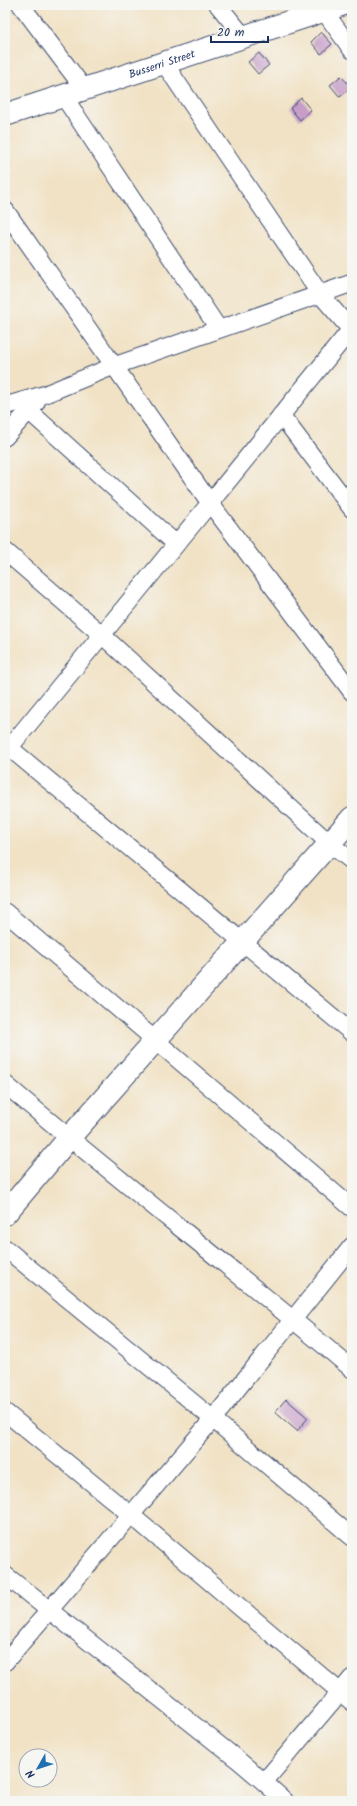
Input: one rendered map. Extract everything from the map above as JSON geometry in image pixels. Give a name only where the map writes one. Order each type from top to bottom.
[{"type":"street","points":[[21,5],[85,90]]},
{"type":"street","points":[[218,5],[244,37]]},
{"type":"street","points":[[333,8],[352,50]]},
{"type":"street","name":"Busserri Street","points":[[5,115],[333,8]]},
{"type":"street","points":[[164,64],[320,294],[352,329],[102,635],[6,748],[352,1033]]},
{"type":"street","points":[[64,97],[218,328]]},
{"type":"street","points":[[5,210],[210,503],[352,692]]},
{"type":"street","points":[[5,406],[43,395],[114,366],[218,328],[352,283]]},
{"type":"street","points":[[5,437],[43,395]]},
{"type":"street","points":[[29,411],[176,544]]},
{"type":"street","points":[[282,415],[352,508]]},
{"type":"street","points":[[5,551],[102,635],[330,844],[352,861]]},
{"type":"street","points":[[5,1214],[69,1138],[352,818]]},
{"type":"street","points":[[5,912],[352,1208]]},
{"type":"street","points":[[5,1084],[352,1369]]},
{"type":"street","points":[[5,1662],[213,1419],[352,1246]]},
{"type":"street","points":[[5,1248],[213,1419],[352,1537]]},
{"type":"street","points":[[5,1412],[131,1515],[346,1697]]},
{"type":"street","points":[[5,1575],[48,1611],[238,1760],[285,1801]]},
{"type":"street","points":[[264,1782],[346,1697],[352,1678]]},
{"type":"building","points":[[321,32],[332,44],[321,54],[311,42]]},
{"type":"building","points":[[259,53],[269,65],[258,74],[248,62]]},
{"type":"building","points":[[341,76],[351,87],[340,97],[330,85]]},
{"type":"building","points":[[301,98],[311,110],[300,120],[290,108]]},
{"type":"building","points":[[286,1399],[308,1418],[297,1431],[275,1412]]}]
